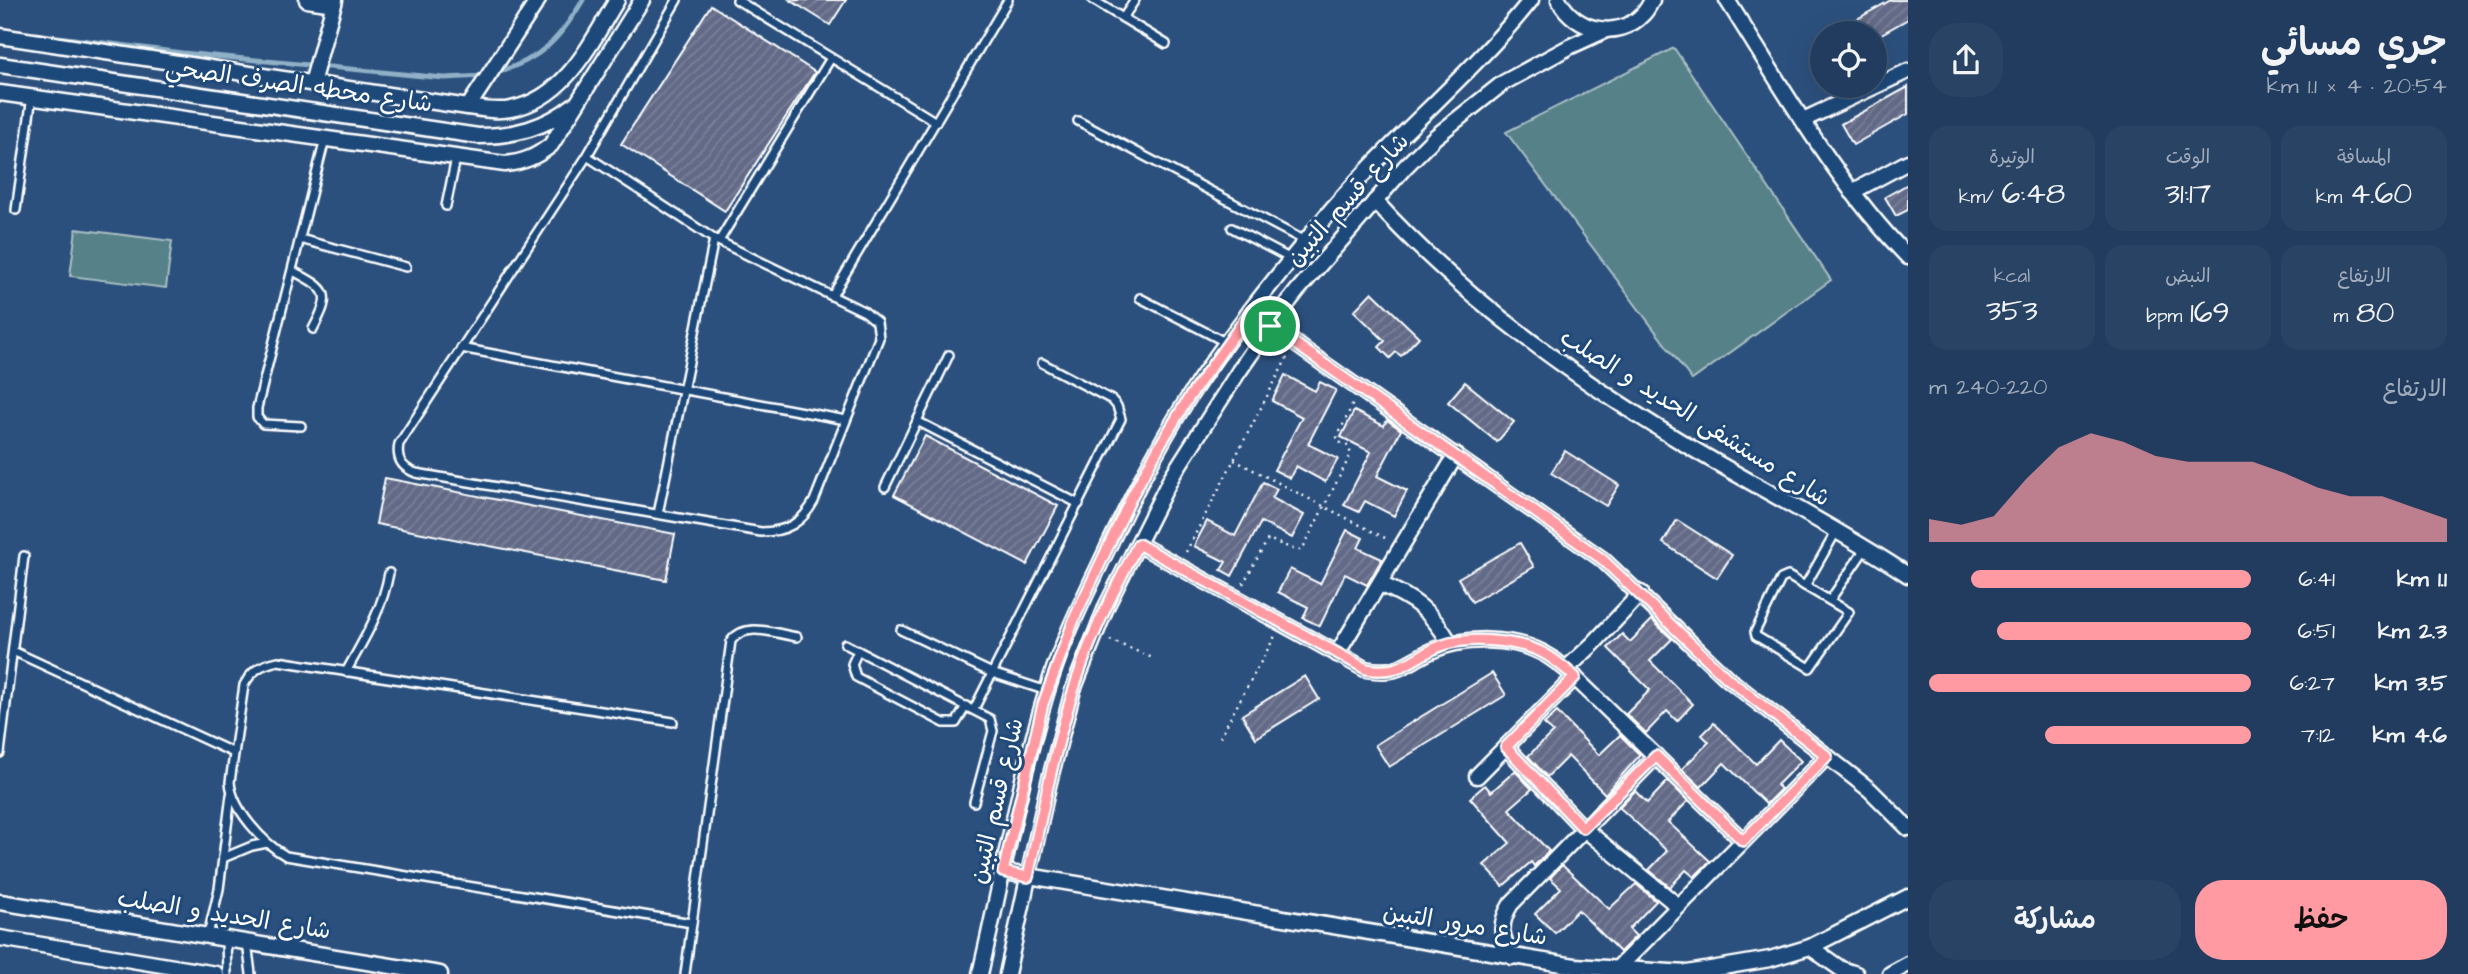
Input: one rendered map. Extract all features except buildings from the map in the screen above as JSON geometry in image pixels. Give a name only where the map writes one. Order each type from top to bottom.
[{"type":"street","points":[[307,0],[335,2],[312,83]]},
{"type":"street","points":[[468,107],[538,0]]},
{"type":"street","name":"شارع محطه الصرف الصحي","points":[[0,36],[468,107],[510,109],[537,101],[560,85],[617,0]]},
{"type":"street","points":[[0,93],[505,164],[522,162],[538,156],[551,145],[642,0]]},
{"type":"street","name":"شارع قسم التبين","points":[[980,974],[1047,691],[1075,617],[1133,494],[1188,399],[1250,312],[1306,241],[1357,183],[1478,60],[1531,0]]},
{"type":"street","points":[[1559,0],[1565,12],[1584,26],[1606,30]]},
{"type":"street","name":"شارع قسم التبين","points":[[1007,974],[1065,720],[1094,633],[1172,476],[1239,370],[1297,291],[1435,137],[1503,83],[1606,30],[1626,26],[1643,15],[1652,0]]},
{"type":"street","points":[[1727,0],[1852,192],[1908,257]]},
{"type":"street","name":"شارع محطه الصرف الصحي","points":[[0,65],[478,136],[523,132],[564,113],[583,97]]},
{"type":"street","points":[[1803,120],[1908,71]]},
{"type":"street","points":[[1852,192],[1908,162]]},
{"type":"street","name":"شارع مستشفى الحديد و الصلب","points":[[1375,201],[1392,220],[1488,308],[1608,397],[1908,575]]},
{"type":"street","points":[[1250,312],[1602,559],[1641,593],[1727,678],[1870,790],[1908,828]]},
{"type":"street","points":[[1337,654],[1456,455]]},
{"type":"street","points":[[1138,544],[1366,669],[1381,672],[1397,670],[1450,643],[1497,642],[1522,645],[1545,653],[1570,673],[1743,841]]},
{"type":"street","points":[[1380,583],[1421,605],[1437,622],[1450,643]]},
{"type":"street","points":[[1478,776],[1641,593]]},
{"type":"street","points":[[1506,747],[1583,828],[1678,906]]},
{"type":"street","points":[[1512,957],[1504,945],[1501,930],[1504,916],[1511,904],[1656,756]]},
{"type":"street","points":[[1616,970],[1827,756]]},
{"type":"street","name":"شارع مرور التبين","points":[[1003,872],[1512,957],[1616,970],[1687,973],[1760,961],[1810,947],[1908,897]]},
{"type":"street","name":"شارع الحديد و الصلب","points":[[0,902],[226,938],[377,969],[440,974]]},
{"type":"street","points":[[0,938],[216,974]]},
{"type":"street","points":[[1810,947],[1841,969],[1856,974]]},
{"type":"street","points":[[1890,974],[1908,964]]},
{"type":"lane","points":[[587,156],[716,240],[872,316],[880,330],[807,512],[798,522],[774,532],[761,532],[416,473],[407,470],[400,463],[397,453],[399,444],[587,156],[677,0]]},
{"type":"lane","points":[[737,0],[936,122]]},
{"type":"lane","points":[[832,296],[1008,0]]},
{"type":"lane","points":[[1093,0],[1166,44]]},
{"type":"lane","points":[[1123,18],[1135,0]]},
{"type":"lane","points":[[658,514],[716,240],[831,58]]},
{"type":"lane","points":[[16,211],[33,96]]},
{"type":"lane","points":[[1078,121],[1306,241]]},
{"type":"lane","points":[[301,426],[263,424],[257,417],[257,408],[325,138]]},
{"type":"lane","points":[[446,206],[456,157]]},
{"type":"lane","points":[[1232,228],[1292,259]]},
{"type":"lane","points":[[300,239],[406,267]]},
{"type":"lane","points":[[293,271],[312,281],[322,290],[325,298],[325,306],[313,330]]},
{"type":"lane","points":[[1140,298],[1227,344]]},
{"type":"lane","points":[[461,348],[846,420]]},
{"type":"lane","points":[[885,487],[949,355]]},
{"type":"lane","points":[[858,651],[852,664],[856,677],[944,723],[957,723],[970,708],[992,673],[1119,425],[1120,412],[1112,400],[1042,363]]},
{"type":"lane","points":[[917,421],[1079,504]]},
{"type":"lane","points":[[1805,586],[1836,532]]},
{"type":"lane","points":[[1830,600],[1865,549]]},
{"type":"lane","points":[[0,752],[24,556]]},
{"type":"lane","points":[[346,672],[379,611],[389,573]]},
{"type":"lane","points":[[1788,576],[1830,600],[1847,609],[1849,615],[1812,667],[1806,668],[1757,639],[1755,632],[1781,579],[1788,576]]},
{"type":"lane","points":[[685,974],[731,641],[736,634],[745,630],[797,637]]},
{"type":"lane","points":[[901,630],[992,673],[1047,691]]},
{"type":"lane","points":[[845,644],[990,719],[993,724],[974,802]]},
{"type":"lane","points":[[13,651],[234,753]]},
{"type":"lane","points":[[208,936],[223,858],[244,685],[251,672],[263,665],[278,662],[673,722]]},
{"type":"lane","points":[[231,792],[235,804],[267,843],[286,856],[300,860],[692,923]]},
{"type":"lane","points":[[223,858],[267,843]]},
{"type":"lane","points":[[226,938],[227,974]]},
{"type":"lane","points":[[247,942],[251,974]]},
{"type":"path","points":[[1178,566],[1294,344]]},
{"type":"path","points":[[1235,598],[1268,539],[1300,550],[1351,454],[1351,450],[1337,438],[1361,389]]},
{"type":"path","points":[[1234,460],[1401,547]]},
{"type":"path","points":[[1220,737],[1282,624]]},
{"type":"path","points":[[1094,633],[1155,659]]},
{"type":"green space","points":[[1674,48],[1831,280],[1692,380],[1506,132]]},
{"type":"green space","points":[[76,229],[172,241],[166,288],[70,276]]},
{"type":"waterway","points":[[494,73],[524,62],[547,47],[566,26],[583,0]]},
{"type":"waterway","points":[[35,34],[182,53],[444,78],[485,76]]},
{"type":"route","points":[[1250,312],[1270,326],[1602,559],[1641,593],[1727,678],[1827,756],[1743,841],[1656,756],[1583,828],[1506,747],[1575,677],[1545,653],[1522,645],[1471,641],[1450,643],[1397,670],[1381,672],[1366,669],[1138,544],[1094,633],[1073,690],[1028,877],[1003,872],[1051,675],[1133,494],[1188,399],[1250,312]]}]
